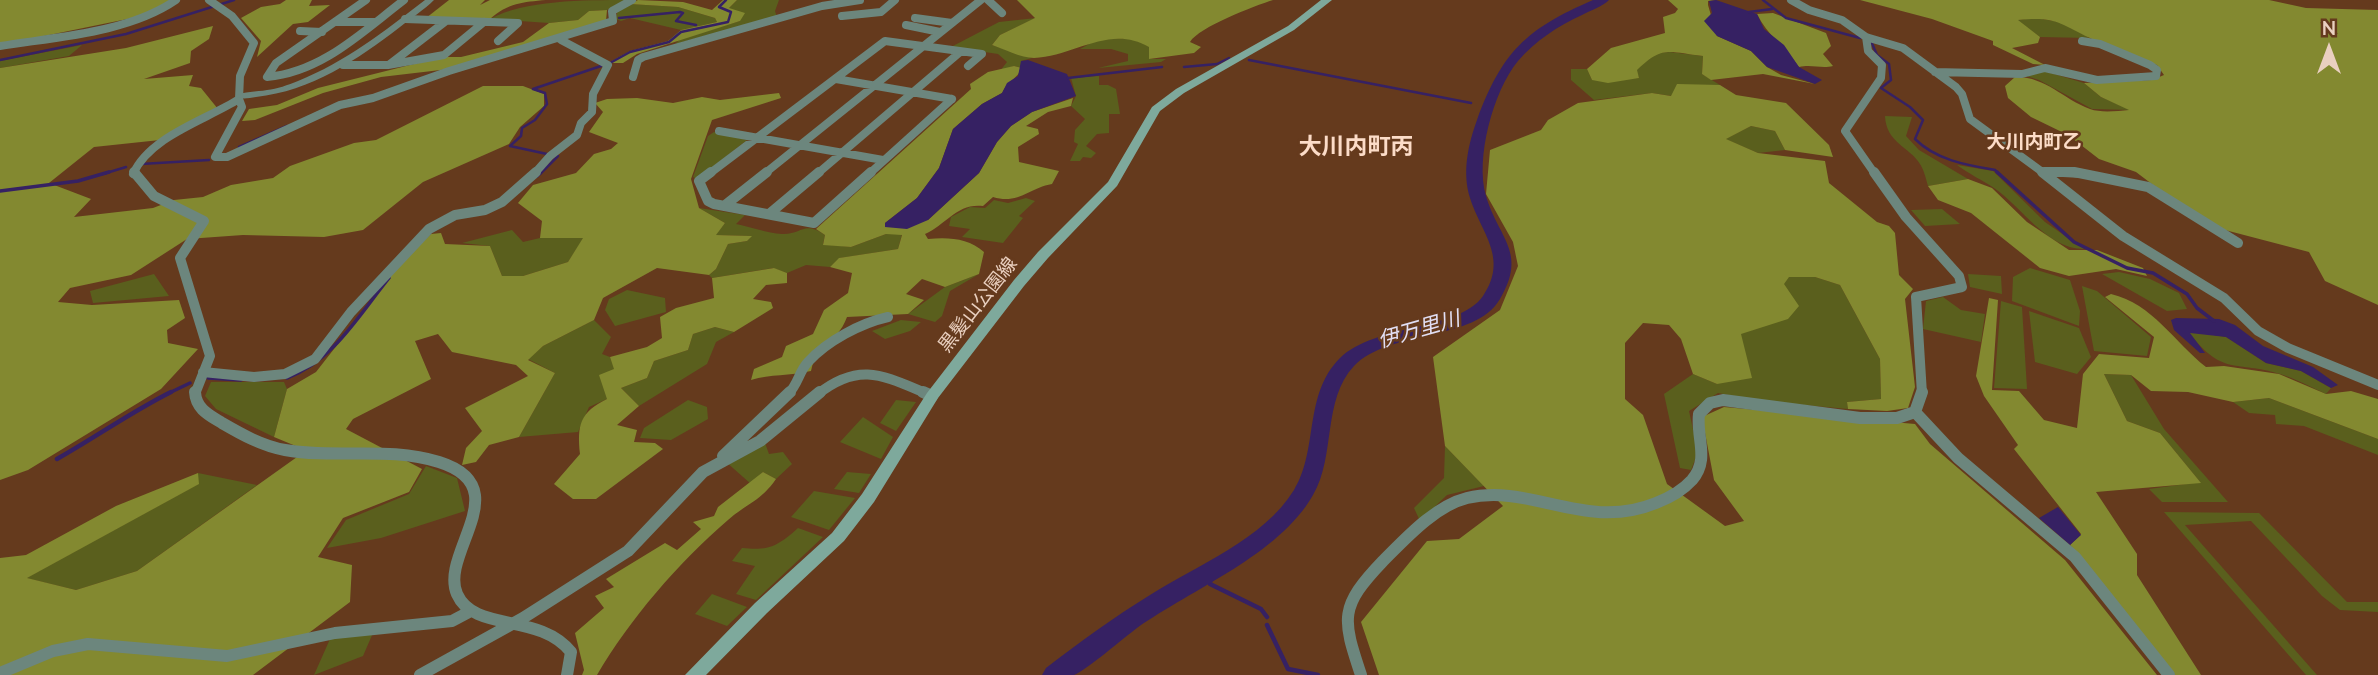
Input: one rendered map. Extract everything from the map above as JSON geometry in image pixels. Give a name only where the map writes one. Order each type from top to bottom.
[{"type":"main road","name":"黒髪山公園線","points":[[695,675],[761,608],[838,537],[868,498],[932,396],[1043,254],[1113,184],[1156,109],[1180,90],[1291,28],[1327,0]]},
{"type":"street","points":[[0,46],[139,18],[164,10],[176,0]]},
{"type":"street","points":[[366,0],[276,63],[267,77],[299,71],[340,47],[404,0]]},
{"type":"street","points":[[430,0],[343,65],[292,86],[240,97],[151,150],[134,169],[133,174],[154,196],[204,221],[201,230],[186,244],[180,258],[210,356],[195,395],[206,413],[237,432],[285,450],[394,455],[439,460],[454,466],[472,488],[475,503],[453,585],[459,600],[470,612],[512,625],[546,631],[561,640],[571,652],[568,675]]},
{"type":"street","points":[[214,4],[232,16],[254,43],[238,83],[237,90],[242,107],[215,157],[227,157],[340,105],[561,40],[613,21],[611,11],[616,6],[632,0]]},
{"type":"street","points":[[798,12],[803,0]]},
{"type":"street","points":[[633,77],[638,60],[643,57],[798,12],[860,0]]},
{"type":"street","points":[[842,16],[853,19],[881,12],[895,0]]},
{"type":"street","points":[[724,206],[981,0]]},
{"type":"street","points":[[988,0],[1002,13]]},
{"type":"street","points":[[1791,0],[1809,10],[1842,20],[1866,37],[1903,48],[1962,94],[1970,119],[2044,172],[2123,236],[2224,298],[2258,331],[2288,348],[2378,385]]},
{"type":"street","points":[[391,10],[416,10]]},
{"type":"street","points":[[915,18],[952,23]]},
{"type":"street","points":[[405,19],[518,23],[498,41]]},
{"type":"street","points":[[388,65],[446,21]]},
{"type":"street","points":[[336,22],[374,22]]},
{"type":"street","points":[[343,65],[388,65],[444,55],[484,22]]},
{"type":"street","points":[[906,25],[940,32]]},
{"type":"street","points":[[300,31],[322,32]]},
{"type":"street","points":[[1361,675],[1349,645],[1346,624],[1351,604],[1362,584],[1443,508],[1458,499],[1476,495],[1520,497],[1576,513],[1607,516],[1644,508],[1673,496],[1701,466],[1703,454],[1697,419],[1701,408],[1710,403],[1735,401],[1759,407],[1879,417],[1908,416],[1915,412],[1921,403],[1922,387],[1914,304],[1916,297],[1954,292],[1962,287],[1959,276],[1906,217],[1845,131],[1881,78],[1882,65],[1868,51],[1866,37]]},
{"type":"street","points":[[203,372],[254,377],[285,374],[316,359],[351,312],[429,229],[455,215],[485,210],[502,202],[544,165],[550,156],[577,135],[581,123],[592,112],[592,95],[608,65],[561,40]]},
{"type":"street","points":[[836,79],[952,99],[814,223],[708,201],[699,181],[885,41],[982,54],[968,66]]},
{"type":"street","points":[[1935,72],[2022,74],[2045,68],[2097,80],[2156,76],[2157,70],[2150,65],[2100,44],[2082,41]]},
{"type":"street","points":[[340,47],[368,47]]},
{"type":"street","points":[[769,214],[959,53]]},
{"type":"street","points":[[719,131],[883,160]]},
{"type":"street","points":[[2044,172],[2074,172],[2148,187],[2238,243]]},
{"type":"street","points":[[722,459],[795,388],[806,363],[827,346],[871,321],[888,317]]},
{"type":"street","points":[[420,675],[512,625],[628,551],[703,471],[760,441],[826,388],[852,374],[887,375],[932,396]]},
{"type":"street","points":[[1915,412],[1958,458],[2076,557],[2169,675]]},
{"type":"street","points":[[0,673],[53,651],[88,644],[227,656],[335,633],[452,621],[470,612]]},
{"type":"green space","points":[[0,0],[173,0],[142,16],[0,45]]},
{"type":"green space","points":[[286,0],[312,0],[309,6],[330,5],[308,22],[293,24],[257,57],[261,41],[241,18],[261,7],[280,4]]},
{"type":"green space","points":[[449,0],[485,0],[480,5],[490,0],[546,0],[516,4],[490,19],[426,18]]},
{"type":"green space","points":[[627,0],[607,10],[589,11],[578,20],[549,23],[490,19],[537,5]]},
{"type":"green space","points":[[638,0],[683,2],[712,10],[723,0],[737,0],[729,8],[745,13],[740,21],[637,54],[623,63],[608,63],[630,51],[668,41],[681,30],[717,22],[715,18],[678,7],[630,4]]},
{"type":"green space","points":[[737,0],[779,0],[775,11],[777,17],[675,44],[680,39],[740,21],[729,8]]},
{"type":"green space","points":[[1017,0],[1273,0],[1228,18],[1195,36],[1190,42],[1201,47],[1194,53],[1149,59],[1149,47],[1120,39],[1092,43],[1034,58],[992,45],[1000,35],[1035,18]]},
{"type":"green space","points":[[1668,0],[1716,0],[1708,1],[1708,5],[1717,36],[1751,51],[1767,67],[1781,75],[1815,84],[1763,74],[1711,80],[1702,74],[1703,56],[1674,52],[1660,54],[1646,62],[1637,70],[1639,78],[1608,83],[1592,80],[1587,69],[1611,48],[1665,33],[1663,17],[1675,13],[1678,9]]},
{"type":"green space","points":[[1860,0],[2269,0],[2306,8],[2378,10],[2378,305],[2325,281],[2309,252],[2225,230],[2165,194],[2136,172],[2099,159],[2068,135],[2031,117],[2008,98],[2005,86],[2015,77],[2026,78],[2045,84],[2090,109],[2129,110],[2101,97],[2084,83],[2152,80],[2164,75],[2157,65],[2106,46],[2056,22],[2040,19],[2018,20],[2040,37],[2038,43],[2012,48],[2045,65],[2033,64],[1993,45],[1993,41],[1932,19]]},
{"type":"green space","points":[[630,4],[678,7],[715,18],[717,22],[681,30],[630,18],[621,21],[616,19],[618,8]]},
{"type":"green space","points":[[607,10],[606,21],[449,69],[381,77],[323,93],[255,120],[242,121],[249,109],[277,105],[318,88],[442,57],[461,57],[523,42],[549,23],[578,20],[589,11]]},
{"type":"green space","points":[[1773,13],[1826,33],[1831,46],[1823,54],[1833,66],[1799,67],[1757,14]]},
{"type":"green space","points":[[1036,18],[1000,35],[992,45],[1032,58],[1021,61],[1022,68],[1014,66],[1000,71],[1007,62],[998,54],[951,47],[999,22]]},
{"type":"green space","points":[[2036,18],[2066,23],[2089,38],[2040,37],[2016,20]]},
{"type":"green space","points":[[213,26],[209,39],[191,51],[190,63],[144,79],[193,75],[189,86],[201,88],[218,109],[160,140],[94,147],[49,183],[91,199],[74,217],[153,208],[174,200],[203,197],[231,185],[273,178],[290,166],[354,143],[376,140],[483,86],[523,86],[544,94],[544,106],[520,127],[509,144],[423,182],[363,230],[324,237],[243,235],[187,239],[131,275],[70,288],[58,302],[92,305],[179,300],[185,318],[167,330],[168,343],[198,349],[161,389],[28,470],[0,480],[0,68],[126,48]]},
{"type":"green space","points":[[1134,38],[1150,47],[1149,59],[1166,59],[1161,62],[1098,68],[1128,61],[1128,54],[1111,49],[1080,49],[1098,39]]},
{"type":"green space","points":[[82,45],[69,56],[0,68],[0,61]]},
{"type":"green space","points":[[1654,53],[1703,56],[1702,74],[1720,85],[1678,85],[1672,96],[1652,93],[1594,100],[1571,80],[1571,69],[1587,69],[1592,80],[1639,78],[1636,70]]},
{"type":"green space","points":[[1014,66],[1022,68],[1002,93],[982,104],[953,129],[939,168],[917,198],[885,223],[928,220],[979,173],[997,142],[1011,126],[1032,112],[1073,98],[1071,106],[1048,112],[1026,126],[1038,129],[1039,134],[1018,147],[1019,162],[1059,171],[1052,184],[1010,199],[993,197],[983,206],[959,211],[925,234],[928,239],[958,239],[978,247],[984,252],[979,274],[945,287],[922,279],[906,294],[924,300],[908,314],[847,317],[838,333],[818,354],[811,371],[751,380],[754,369],[782,357],[786,346],[813,334],[824,310],[848,293],[852,273],[830,267],[839,258],[898,249],[902,235],[886,234],[851,247],[823,245],[825,235],[816,229],[971,89],[970,84],[988,72]]},
{"type":"green space","points":[[2044,71],[2084,83],[2101,97],[2131,110],[2092,109],[2039,80],[2026,76]]},
{"type":"green space","points":[[1099,76],[1099,85],[1116,89],[1120,114],[1109,114],[1109,133],[1097,134],[1086,146],[1096,153],[1091,158],[1083,157],[1080,161],[1070,161],[1078,144],[1074,142],[1075,130],[1085,119],[1071,106],[1076,96],[1071,78]]},
{"type":"green space","points":[[1677,84],[1720,85],[1736,95],[1786,103],[1829,145],[1833,157],[1785,150],[1775,131],[1751,126],[1726,139],[1758,153],[1825,161],[1829,183],[1877,222],[1889,226],[1895,233],[1899,275],[1913,289],[1905,299],[1915,387],[1908,408],[1887,411],[1848,409],[1847,402],[1881,399],[1880,359],[1840,285],[1815,277],[1789,277],[1784,284],[1799,306],[1788,319],[1741,334],[1752,378],[1717,384],[1693,374],[1681,339],[1669,325],[1643,323],[1625,343],[1625,399],[1643,415],[1667,484],[1725,526],[1744,521],[1714,480],[1702,417],[1724,407],[1915,424],[1930,444],[2065,560],[2157,675],[1379,675],[1361,622],[1427,541],[1459,539],[1503,506],[1445,446],[1433,357],[1500,310],[1518,266],[1513,242],[1486,194],[1490,150],[1541,130],[1548,120],[1578,103],[1652,93],[1671,96]]},
{"type":"green space","points":[[779,93],[781,98],[712,120],[691,179],[699,208],[725,223],[716,235],[752,236],[747,241],[728,244],[716,269],[709,275],[657,268],[603,298],[594,320],[543,346],[528,360],[555,373],[519,437],[489,445],[476,462],[462,465],[466,448],[482,431],[465,408],[528,376],[516,365],[452,352],[438,334],[415,341],[431,379],[353,419],[346,429],[422,469],[409,492],[343,518],[318,557],[352,565],[350,602],[253,675],[0,675],[0,558],[26,555],[116,506],[198,473],[199,484],[27,578],[76,590],[137,571],[297,457],[303,449],[274,437],[287,389],[316,372],[405,258],[431,234],[441,233],[445,244],[490,246],[502,276],[523,276],[568,262],[583,238],[540,238],[542,221],[518,203],[533,185],[576,173],[594,154],[611,149],[618,143],[589,132],[603,112],[595,103],[607,99],[637,98],[673,103],[702,97],[720,100]]},
{"type":"green space","points":[[1885,116],[1912,117],[1906,136],[1919,150],[1968,179],[1928,186],[1916,158],[1889,132]]},
{"type":"green space","points":[[1751,126],[1775,131],[1785,150],[1758,153],[1725,139]]},
{"type":"green space","points":[[714,132],[747,140],[697,179],[693,177],[708,136]]},
{"type":"green space","points":[[1957,165],[1993,171],[2045,222],[2084,249],[2071,247],[2047,235],[1994,188]]},
{"type":"green space","points":[[1968,179],[1992,188],[2027,222],[2069,250],[2097,250],[2143,268],[2147,276],[2116,269],[2069,276],[2040,268],[1971,213],[1938,200],[1928,186]]},
{"type":"green space","points":[[1026,198],[1035,201],[1019,216],[1023,218],[1003,243],[962,237],[970,229],[949,226],[951,217],[970,207],[985,208],[994,200],[1008,203]]},
{"type":"green space","points":[[699,208],[745,215],[736,224],[771,232],[789,234],[812,229],[825,235],[823,244],[851,247],[886,234],[902,234],[898,249],[840,258],[830,267],[806,265],[787,273],[773,268],[712,278],[709,275],[716,269],[728,244],[747,241],[751,236],[715,235],[725,223]]},
{"type":"green space","points":[[1942,209],[1960,224],[1925,226],[1911,210]]},
{"type":"green space","points":[[512,230],[523,242],[540,238],[584,238],[568,262],[523,276],[502,276],[490,246],[462,243]]},
{"type":"green space","points":[[774,268],[787,273],[787,283],[766,285],[753,299],[771,302],[773,308],[734,332],[715,327],[693,334],[688,350],[654,361],[647,378],[621,388],[639,406],[617,425],[637,430],[634,442],[655,443],[663,449],[596,499],[573,499],[554,484],[580,454],[579,435],[582,420],[591,409],[607,399],[599,375],[614,369],[610,357],[647,347],[662,338],[660,317],[676,308],[714,298],[712,278]]},
{"type":"green space","points":[[2030,268],[2070,280],[2080,311],[2079,326],[2012,301],[2013,277]]},
{"type":"green space","points":[[2119,272],[2150,279],[2179,293],[2187,309],[2167,311],[2102,274]]},
{"type":"green space","points":[[154,274],[169,296],[93,303],[90,291]]},
{"type":"green space","points":[[979,274],[950,291],[942,316],[935,322],[908,314],[945,287]]},
{"type":"green space","points":[[1968,274],[2001,276],[2002,294],[1970,287]]},
{"type":"green space","points":[[1789,276],[1815,277],[1840,285],[1880,359],[1881,399],[1847,402],[1848,409],[1760,401],[1718,393],[1689,411],[1698,452],[1691,470],[1680,468],[1664,394],[1693,374],[1717,384],[1740,334]]},
{"type":"green space","points":[[2082,286],[2097,291],[2151,337],[2147,356],[2094,351]]},
{"type":"green space","points":[[627,290],[665,298],[666,312],[615,326],[605,310],[609,299]]},
{"type":"green space","points":[[2111,294],[2126,299],[2151,315],[2206,367],[2224,366],[2279,374],[2326,394],[2351,391],[2378,399],[2378,439],[2269,398],[2233,402],[2188,392],[2151,391],[2131,375],[2104,374],[2127,421],[2160,433],[2201,483],[2096,492],[2137,554],[2137,575],[2201,675],[2175,675],[2070,545],[2081,534],[2014,449],[2018,445],[1984,396],[1976,376],[1989,298],[1998,300],[1992,390],[2019,391],[2044,420],[2077,428],[2083,374],[2099,354],[2149,358],[2154,337],[2105,297]]},
{"type":"green space","points":[[1943,297],[1961,310],[1985,314],[1981,342],[1923,329],[1926,301]]},
{"type":"green space","points":[[2001,301],[2022,307],[2027,389],[1994,388]]},
{"type":"green space","points":[[2029,311],[2079,328],[2091,357],[2077,374],[2035,362]]},
{"type":"green space","points":[[594,320],[611,337],[602,354],[610,357],[615,369],[607,399],[589,407],[578,432],[519,437],[555,373],[528,359],[543,346]]},
{"type":"green space","points":[[901,320],[921,322],[910,331],[885,339],[872,331]]},
{"type":"green space","points":[[715,327],[734,332],[716,342],[707,364],[639,406],[621,388],[647,378],[654,361],[688,350],[693,334]]},
{"type":"green space","points":[[2189,333],[2226,337],[2266,363],[2301,371],[2331,388],[2326,394],[2280,374],[2221,362],[2201,347]]},
{"type":"green space","points":[[2104,374],[2131,375],[2164,429],[2228,502],[2162,502],[2149,489],[2200,482],[2160,433],[2127,421]]},
{"type":"green space","points":[[211,382],[284,382],[287,389],[274,437],[216,409],[205,396]]},
{"type":"green space","points":[[2269,398],[2378,439],[2378,455],[2304,426],[2276,424],[2275,415],[2249,413],[2233,402]]},
{"type":"green space","points":[[688,400],[707,407],[708,419],[671,440],[640,438],[644,428]]},
{"type":"green space","points":[[896,400],[916,402],[896,431],[880,423]]},
{"type":"green space","points":[[863,417],[893,437],[881,459],[840,442]]},
{"type":"green space","points":[[765,443],[769,454],[783,452],[792,464],[776,479],[763,472],[751,484],[725,461]]},
{"type":"green space","points":[[1445,446],[1484,486],[1447,495],[1420,521],[1414,508],[1444,478]]},
{"type":"green space","points":[[426,466],[457,478],[465,511],[381,538],[327,548],[346,520],[409,494]]},
{"type":"green space","points":[[763,472],[776,479],[759,497],[709,537],[673,573],[624,633],[597,675],[582,675],[584,670],[575,633],[604,608],[595,596],[614,587],[606,579],[665,543],[677,550],[701,529],[693,522],[714,516],[718,507]]},
{"type":"green space","points":[[847,472],[871,474],[859,493],[834,489]]},
{"type":"green space","points":[[198,473],[257,485],[137,571],[76,590],[26,578],[198,484]]},
{"type":"green space","points":[[814,491],[855,498],[829,530],[791,517]]},
{"type":"green space","points":[[2164,512],[2259,513],[2347,602],[2378,602],[2378,612],[2340,610],[2322,596],[2251,521],[2185,525],[2317,675],[2306,675]]},
{"type":"green space","points":[[798,528],[823,537],[756,600],[736,594],[755,566],[732,561],[742,548],[773,546]]},
{"type":"green space","points":[[712,594],[747,607],[727,626],[695,614]]},
{"type":"green space","points":[[373,633],[363,656],[314,675],[330,639]]},
{"type":"shaded area","points":[[1716,0],[1757,14],[1764,29],[1784,45],[1799,67],[1822,80],[1815,84],[1767,67],[1751,51],[1717,36],[1704,21],[1712,13],[1709,1]]},
{"type":"shaded area","points":[[1028,60],[1067,74],[1076,96],[1032,112],[1011,126],[997,142],[979,173],[928,220],[907,229],[885,227],[885,223],[917,198],[939,168],[953,129],[982,104],[1002,93],[1007,83],[1018,76],[1021,61]]},
{"type":"shaded area","points":[[2219,319],[2235,325],[2263,346],[2313,367],[2338,385],[2331,388],[2301,371],[2266,363],[2226,337],[2190,333],[2205,353],[2200,353],[2174,330],[2171,320]]},
{"type":"shaded area","points":[[2058,507],[2081,535],[2070,545],[2039,518]]},
{"type":"waterway","points":[[0,60],[126,34],[234,0]]},
{"type":"waterway","points":[[610,63],[630,52],[669,42],[681,32],[728,22],[731,12],[719,7],[726,0]]},
{"type":"waterway","name":"伊万里川","points":[[1055,675],[1146,610],[1236,555],[1274,527],[1290,511],[1311,478],[1329,391],[1336,375],[1348,361],[1363,350],[1382,342],[1466,317],[1481,309],[1491,299],[1501,280],[1504,263],[1498,237],[1478,198],[1474,172],[1479,138],[1494,91],[1505,69],[1524,46],[1562,20],[1603,0]]},
{"type":"waterway","points":[[1763,0],[1786,18],[1860,38]]},
{"type":"waterway","points":[[1749,12],[1772,9]]},
{"type":"waterway","points":[[619,18],[680,12],[683,13],[676,21],[696,25]]},
{"type":"waterway","points":[[1871,41],[1877,55],[1889,64],[1891,80],[1881,88],[1910,107],[1923,120],[1915,139],[1942,157],[1997,172]]},
{"type":"waterway","points":[[1184,67],[1217,64],[1229,58]]},
{"type":"waterway","points":[[1249,60],[1471,103]]},
{"type":"waterway","points":[[547,154],[510,146],[521,136],[522,128],[535,120],[547,104],[545,93],[533,89],[601,66]]},
{"type":"waterway","points":[[1068,78],[1162,67]]},
{"type":"waterway","points":[[239,147],[287,126]]},
{"type":"waterway","points":[[540,174],[558,156]]},
{"type":"waterway","points":[[141,164],[209,160]]},
{"type":"waterway","points":[[103,174],[126,167]]},
{"type":"waterway","points":[[0,191],[78,181],[109,172]]},
{"type":"waterway","points":[[537,176],[541,172]]},
{"type":"waterway","points":[[1997,172],[2074,242],[2127,268],[2153,273],[2187,294],[2197,308],[2214,321]]},
{"type":"waterway","points":[[287,378],[332,349],[389,278]]},
{"type":"waterway","points":[[208,378],[241,380]]},
{"type":"waterway","points":[[170,393],[190,383]]},
{"type":"waterway","points":[[57,459],[170,393]]},
{"type":"waterway","points":[[1211,573],[1210,584],[1261,609],[1267,617]]},
{"type":"waterway","points":[[1267,625],[1288,669],[1318,675]]},
{"type":"district","name":"大川内町乙","points":[[2034,142]]},
{"type":"district","name":"大川内町丙","points":[[1356,147]]}]
